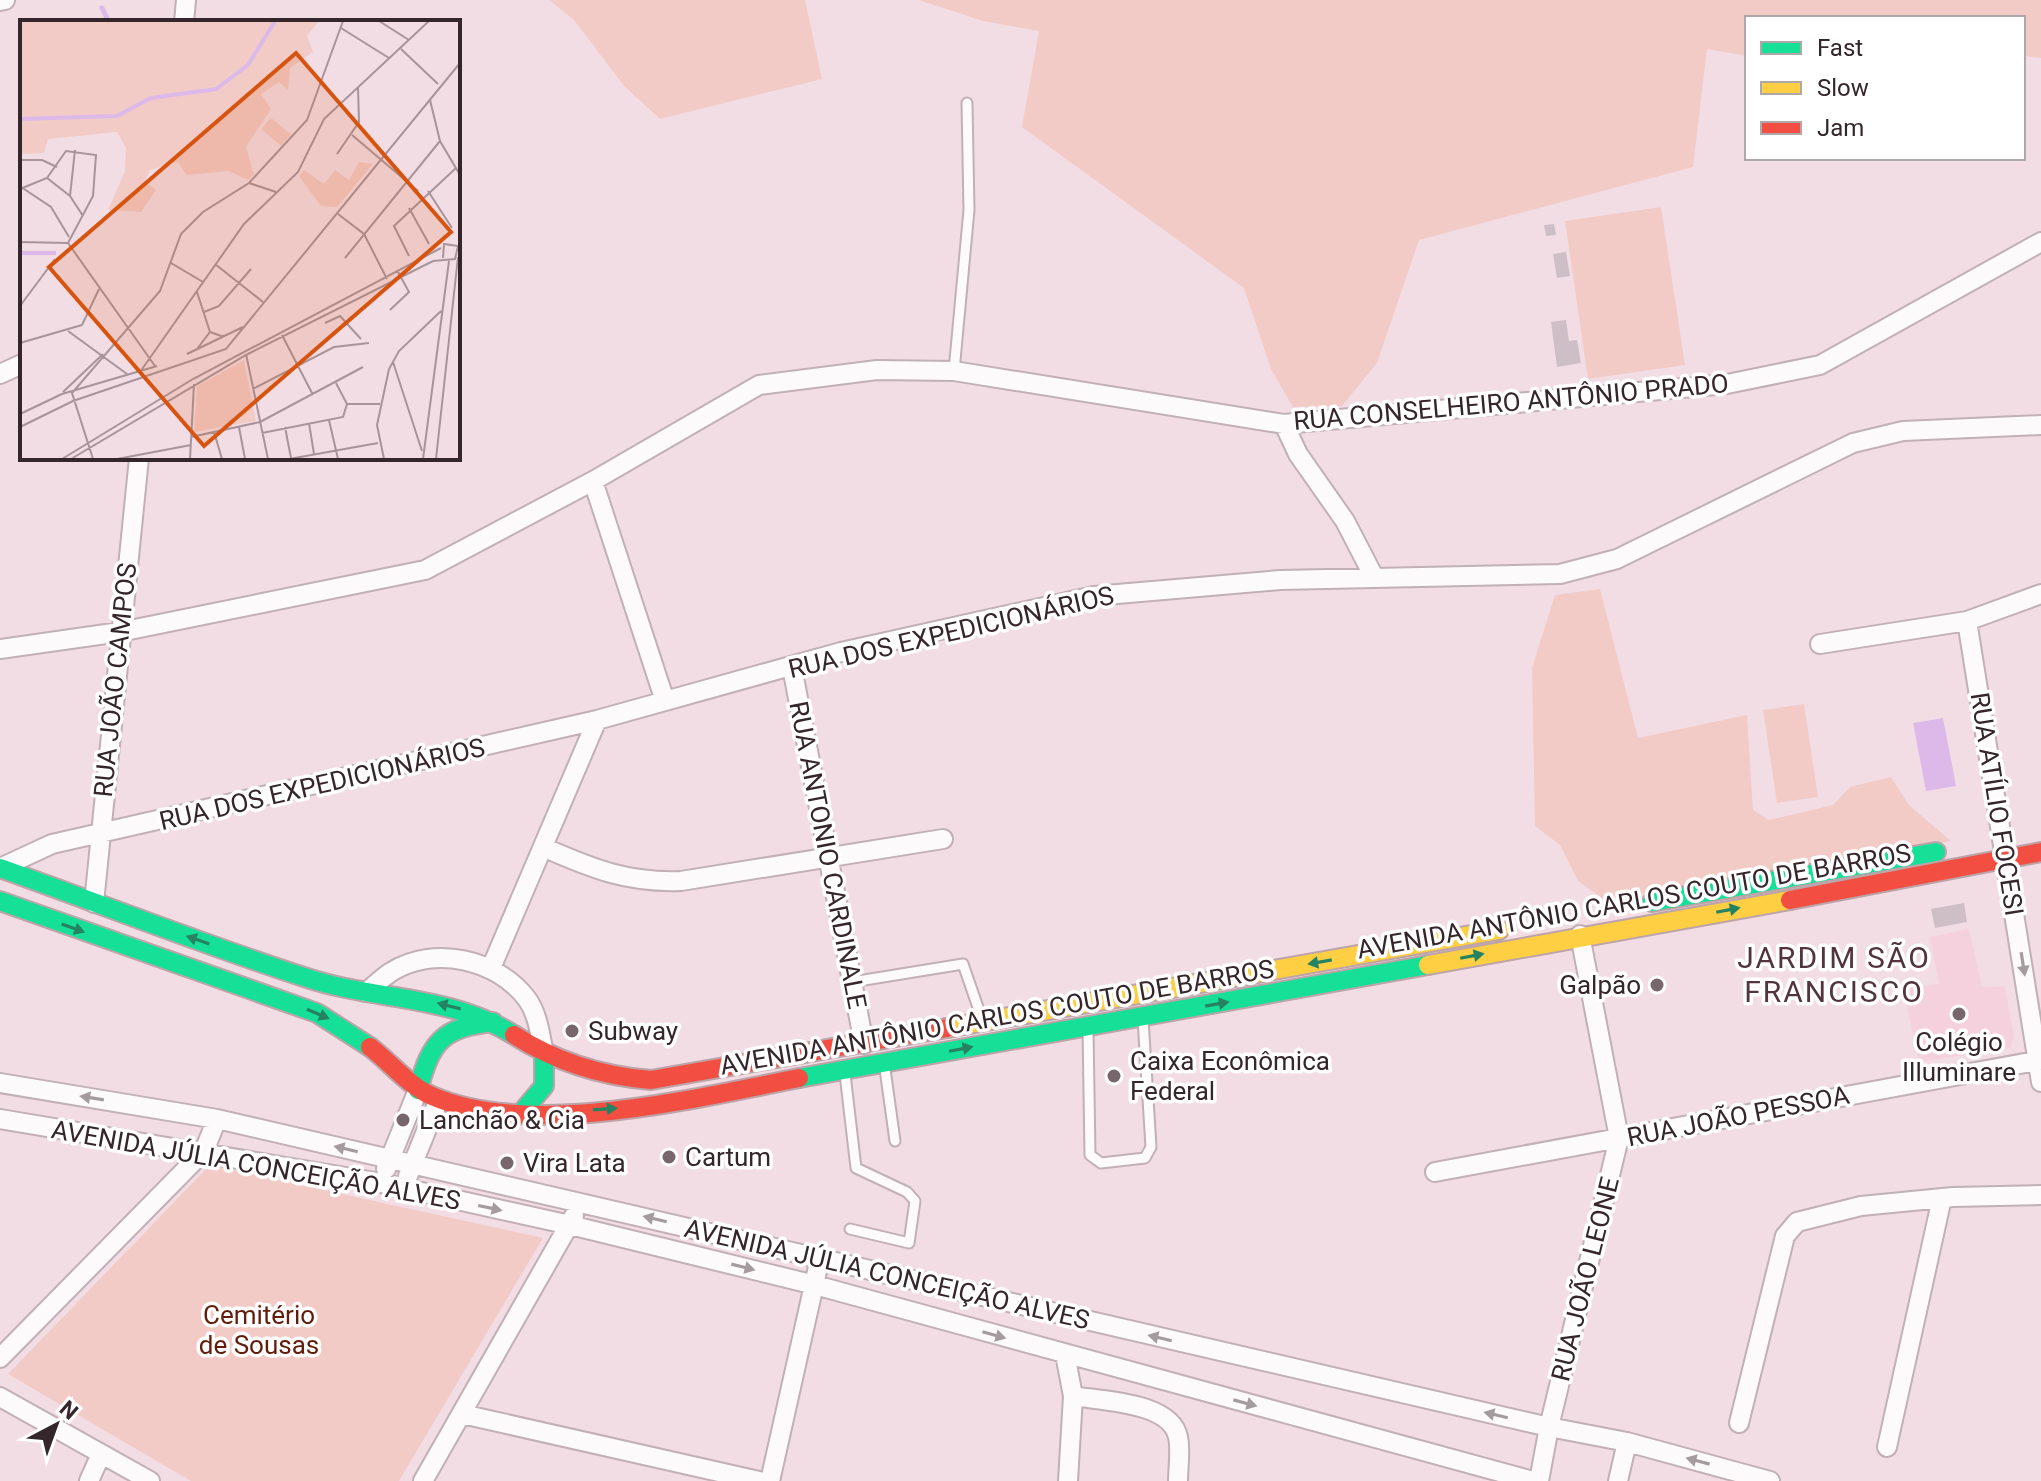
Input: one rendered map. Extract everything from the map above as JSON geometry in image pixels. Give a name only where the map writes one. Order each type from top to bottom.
[{"type":"main road","points":[[1980,844],[2022,836]]},
{"type":"main road","name":"AVENIDA ANTÔNIO CARLOS COUTO DE BARROS","points":[[1628,907],[1956,849]]},
{"type":"main road","name":"AVENIDA ANTÔNIO CARLOS COUTO DE BARROS","points":[[0,901],[317,1013],[362,1040],[418,1090],[439,1099],[496,1112],[630,1107],[884,1065],[1580,935],[1843,891],[2041,852]]},
{"type":"main road","name":"AVENIDA ANTÔNIO CARLOS COUTO DE BARROS","points":[[0,868],[306,978],[366,992],[445,1004],[495,1022],[544,1053],[622,1078],[651,1080],[1518,926]]},
{"type":"main road","points":[[418,1090],[433,1043],[449,1031],[468,1023],[495,1022]]},
{"type":"main road","points":[[523,1111],[539,1098],[548,1084],[544,1053]]},
{"type":"street","points":[[184,20],[186,0]]},
{"type":"street","name":"RUA CONSELHEIRO ANTÔNIO PRADO","points":[[0,649],[120,632],[425,570],[593,481],[759,385],[877,370],[954,371],[1284,424],[1727,384],[1820,365],[2041,242]]},
{"type":"street","points":[[0,374],[20,365]]},
{"type":"street","points":[[1284,424],[1298,454],[1345,521],[1374,577]]},
{"type":"street","name":"RUA DOS EXPEDICIONÁRIOS","points":[[0,868],[52,844],[597,720],[792,667],[1094,596],[1280,580],[1560,574],[1617,559],[1853,443],[1903,431],[2041,425]]},
{"type":"street","name":"RUA JOÃO CAMPOS","points":[[94,903],[139,460]]},
{"type":"street","points":[[593,481],[665,701]]},
{"type":"street","points":[[1820,644],[1967,621],[2041,594]]},
{"type":"street","name":"RUA ATÍLIO FOCESI","points":[[1967,621],[2022,836],[2006,859],[2041,1082]]},
{"type":"street","name":"RUA ANTONIO CARDINALE","points":[[792,667],[864,1044]]},
{"type":"street","points":[[491,968],[545,848],[597,720]]},
{"type":"street","points":[[545,848],[602,872],[644,882],[681,881],[943,839]]},
{"type":"street","name":"RUA JOÃO LEONE","points":[[1536,1481],[1619,1138],[1580,935]]},
{"type":"street","points":[[366,992],[392,971],[427,959],[458,959],[491,968],[528,1000],[544,1053]]},
{"type":"street","name":"RUA JOÃO PESSOA","points":[[1435,1172],[2039,1060]]},
{"type":"street","name":"AVENIDA JÚLIA CONCEIÇÃO ALVES","points":[[0,1083],[217,1119],[1549,1427],[1627,1442],[1770,1481]]},
{"type":"street","points":[[381,1183],[418,1090]]},
{"type":"street","points":[[403,1190],[439,1099]]},
{"type":"street","name":"AVENIDA JÚLIA CONCEIÇÃO ALVES","points":[[0,1119],[381,1183],[570,1225],[815,1285],[1536,1481]]},
{"type":"street","points":[[0,1358],[204,1151],[217,1119]]},
{"type":"street","points":[[1739,1423],[1785,1236],[1797,1222],[1861,1206],[1942,1198],[2041,1195]]},
{"type":"street","points":[[1887,1447],[1893,1432],[1942,1198]]},
{"type":"street","points":[[423,1481],[581,1202]]},
{"type":"street","points":[[770,1481],[820,1258]]},
{"type":"street","points":[[1065,1354],[1073,1396],[1068,1481]]},
{"type":"street","points":[[1073,1396],[1154,1410],[1166,1418],[1178,1437],[1178,1481]]},
{"type":"street","points":[[0,1397],[150,1481]]},
{"type":"street","points":[[462,1414],[759,1481]]},
{"type":"street","points":[[1618,1481],[1627,1442]]},
{"type":"street","points":[[89,1481],[101,1454]]},
{"type":"lane","points":[[954,371],[969,210],[967,103]]},
{"type":"lane","points":[[852,982],[963,964],[983,1023]]},
{"type":"lane","points":[[1088,1025],[1090,1155],[1101,1163],[1145,1158],[1151,1147],[1143,1016]]},
{"type":"lane","points":[[884,1065],[895,1141]]},
{"type":"lane","points":[[845,1071],[856,1168],[907,1192],[915,1201],[909,1243],[850,1229]]},
{"type":"shaded area","points":[[1943,718],[1956,786],[1926,791],[1913,723]]},
{"type":"shaded area","name":"Colégio Illuminare","points":[[1969,929],[1982,987],[2005,986],[2014,1038],[2010,1048],[1919,1062],[1903,989],[1939,984],[1930,937]]},
{"type":"green space","points":[[549,0],[805,0],[822,79],[660,119],[624,86],[574,20]]},
{"type":"green space","points":[[919,0],[2041,0],[2041,58],[2025,56],[2025,16],[1745,16],[1745,56],[1707,49],[1693,167],[1419,240],[1377,363],[1342,406],[1293,407],[1271,369],[1244,288],[1022,127],[1039,31],[983,21]]},
{"type":"green space","points":[[1661,207],[1685,365],[1588,379],[1565,221]]},
{"type":"green space","points":[[1600,589],[1638,738],[1747,715],[1753,810],[1769,820],[1833,805],[1850,787],[1891,777],[1909,805],[1951,841],[1605,900],[1578,881],[1560,845],[1535,826],[1532,668],[1555,595]]},
{"type":"green space","points":[[1804,704],[1818,797],[1777,803],[1763,710]]},
{"type":"green space","name":"Cemitério de Sousas","points":[[210,1165],[543,1238],[399,1481],[191,1481],[8,1374]]},
{"type":"building","points":[[1554,224],[1556,235],[1546,236],[1544,225]]},
{"type":"building","points":[[1566,252],[1570,276],[1557,278],[1553,254]]},
{"type":"building","points":[[1566,320],[1569,341],[1577,340],[1581,363],[1557,367],[1551,322]]},
{"type":"building","points":[[1964,903],[1967,922],[1935,928],[1931,909]]},
{"type":"waterway","points":[[102,8],[108,20]]},
{"type":"traffic: fast","points":[[1652,902],[1936,852]]},
{"type":"traffic: fast","points":[[0,868],[304,977],[464,1012],[514,1035]]},
{"type":"traffic: fast","points":[[0,901],[317,1013],[370,1047]]},
{"type":"traffic: fast","points":[[799,1078],[1428,965]]},
{"type":"traffic: fast","points":[[418,1090],[428,1060],[441,1040],[462,1028],[493,1022]]},
{"type":"traffic: fast","points":[[523,1111],[544,1086],[544,1053]]},
{"type":"traffic: slow","points":[[1428,965],[1790,900]]},
{"type":"traffic: slow","points":[[947,1028],[1499,930]]},
{"type":"traffic: jam","points":[[1790,900],[2041,852]]},
{"type":"traffic: jam","points":[[514,1035],[546,1053],[580,1066],[651,1080],[947,1028]]},
{"type":"traffic: jam","points":[[370,1047],[432,1096],[472,1108],[517,1114],[614,1111],[799,1078]]},
{"type":"place","name":"Galpão","points":[[1657,985]]},
{"type":"place","name":"Colégio Illuminare","points":[[1959,1014]]},
{"type":"place","name":"Subway","points":[[572,1031]]},
{"type":"place","name":"Caixa Econômica Federal","points":[[1114,1076]]},
{"type":"place","name":"Lanchão & Cia","points":[[403,1120]]},
{"type":"place","name":"Cartum","points":[[669,1157]]},
{"type":"place","name":"Vira Lata","points":[[507,1163]]},
{"type":"district","name":"JARDIM SÃO FRANCISCO","points":[[1834,975]]}]
